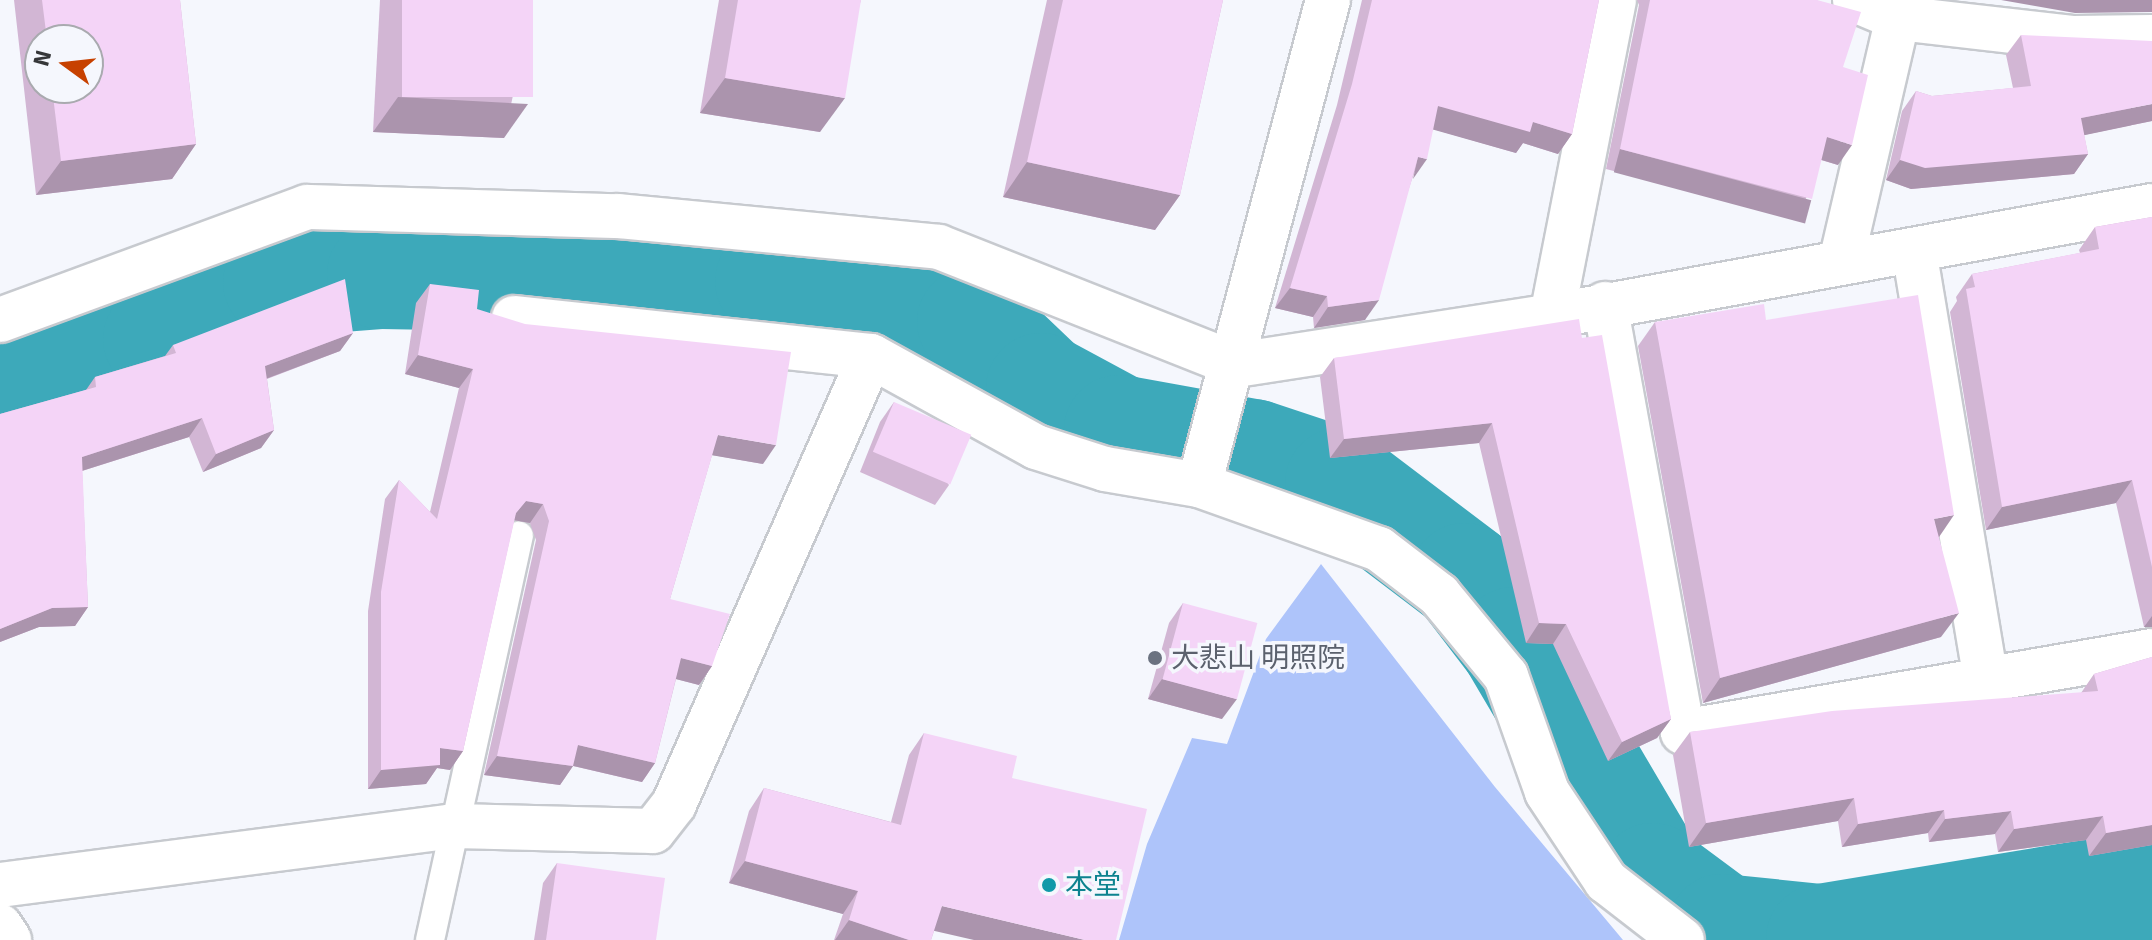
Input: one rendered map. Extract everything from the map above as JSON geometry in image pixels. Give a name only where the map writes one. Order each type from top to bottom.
[{"type":"street","points":[[1202,474],[1218,407],[1237,365],[1328,0]]},
{"type":"street","points":[[1552,316],[1614,0]]},
{"type":"street","points":[[1855,0],[1898,18],[2074,38],[2152,37]]},
{"type":"street","points":[[1841,262],[1898,18]]},
{"type":"street","points":[[0,320],[307,207],[618,216],[939,247],[1237,365],[1552,316],[2152,206]]},
{"type":"street","points":[[1914,250],[1986,680]]},
{"type":"street","points":[[1605,304],[1683,732],[2152,651]]},
{"type":"street","points":[[514,318],[871,356],[1036,447],[1105,469],[1202,474],[1379,549],[1439,595],[1506,676],[1547,792],[1606,881],[1682,940]]},
{"type":"street","points":[[0,885],[452,826],[653,831],[674,804],[871,356]]},
{"type":"street","points":[[0,926],[9,940]]},
{"type":"lane","points":[[430,940],[452,826],[519,536]]},
{"type":"shaded area","points":[[1321,564],[1495,787],[1623,940],[1119,940],[1147,844],[1192,738],[1227,744],[1266,639]]},
{"type":"building","points":[[42,0],[180,0],[196,144],[61,161],[54,104],[104,104],[104,24],[45,24]]},
{"type":"building","points":[[402,0],[533,0],[533,97],[402,97]]},
{"type":"building","points":[[738,0],[861,0],[845,98],[725,78]]},
{"type":"building","points":[[1063,0],[1223,0],[1180,195],[1027,162]]},
{"type":"building","points":[[1372,0],[1599,0],[1572,134],[1533,122],[1530,132],[1438,106],[1427,159],[1418,157],[1379,300],[1328,307],[1327,296],[1290,288],[1352,84]]},
{"type":"building","points":[[1650,0],[1817,0],[1861,12],[1843,67],[1868,75],[1852,145],[1827,137],[1812,199],[1620,149]]},
{"type":"building","points":[[2021,35],[2152,41],[2152,104],[2081,118],[2088,154],[1925,168],[1900,160],[1916,91],[1932,96],[2031,86]]},
{"type":"building","points":[[2152,217],[2152,567],[2132,480],[2002,507],[1966,289],[1975,287],[1972,274],[2099,249],[2095,227]]},
{"type":"building","points":[[345,279],[353,333],[265,366],[274,430],[216,454],[202,418],[82,457],[88,607],[52,608],[0,629],[0,414],[96,387],[95,377],[176,353],[173,345]]},
{"type":"building","points":[[430,284],[479,290],[477,309],[525,324],[791,352],[776,445],[718,435],[670,599],[730,614],[712,666],[681,658],[655,763],[578,745],[573,766],[497,756],[549,521],[543,504],[526,501],[516,513],[463,751],[440,748],[440,765],[381,770],[381,592],[399,480],[437,519],[473,369],[418,355]]},
{"type":"building","points":[[1918,295],[1954,515],[1934,519],[1959,613],[1720,678],[1655,322],[1764,304],[1766,320]]},
{"type":"building","points":[[1579,319],[1582,338],[1602,335],[1671,719],[1622,742],[1566,624],[1539,623],[1492,423],[1344,439],[1334,358]]},
{"type":"building","points":[[894,402],[971,435],[950,485],[873,452]]},
{"type":"building","points":[[1183,603],[1257,623],[1237,699],[1163,679]]},
{"type":"building","points":[[2152,657],[2152,825],[2106,833],[2103,816],[2014,829],[2011,811],[1945,819],[1944,810],[1858,824],[1854,798],[1706,823],[1690,732],[1832,711],[2098,691],[2094,674]]},
{"type":"building","points":[[924,733],[1017,756],[1012,778],[1147,809],[1116,940],[1085,940],[942,906],[931,940],[909,940],[849,920],[858,891],[745,861],[764,788],[901,825]]},
{"type":"building","points":[[557,863],[665,878],[656,940],[546,940]]},
{"type":"waterway","points":[[0,393],[158,339],[278,282],[382,274],[770,281],[972,322],[1041,388],[1119,430],[1253,454],[1340,483],[1465,578],[1514,642],[1653,878],[1722,929],[1821,939],[2152,884]]},
{"type":"place","name":"大悲山 明照院","points":[[1155,658]]},
{"type":"place","name":"本堂","points":[[1049,885]]}]
